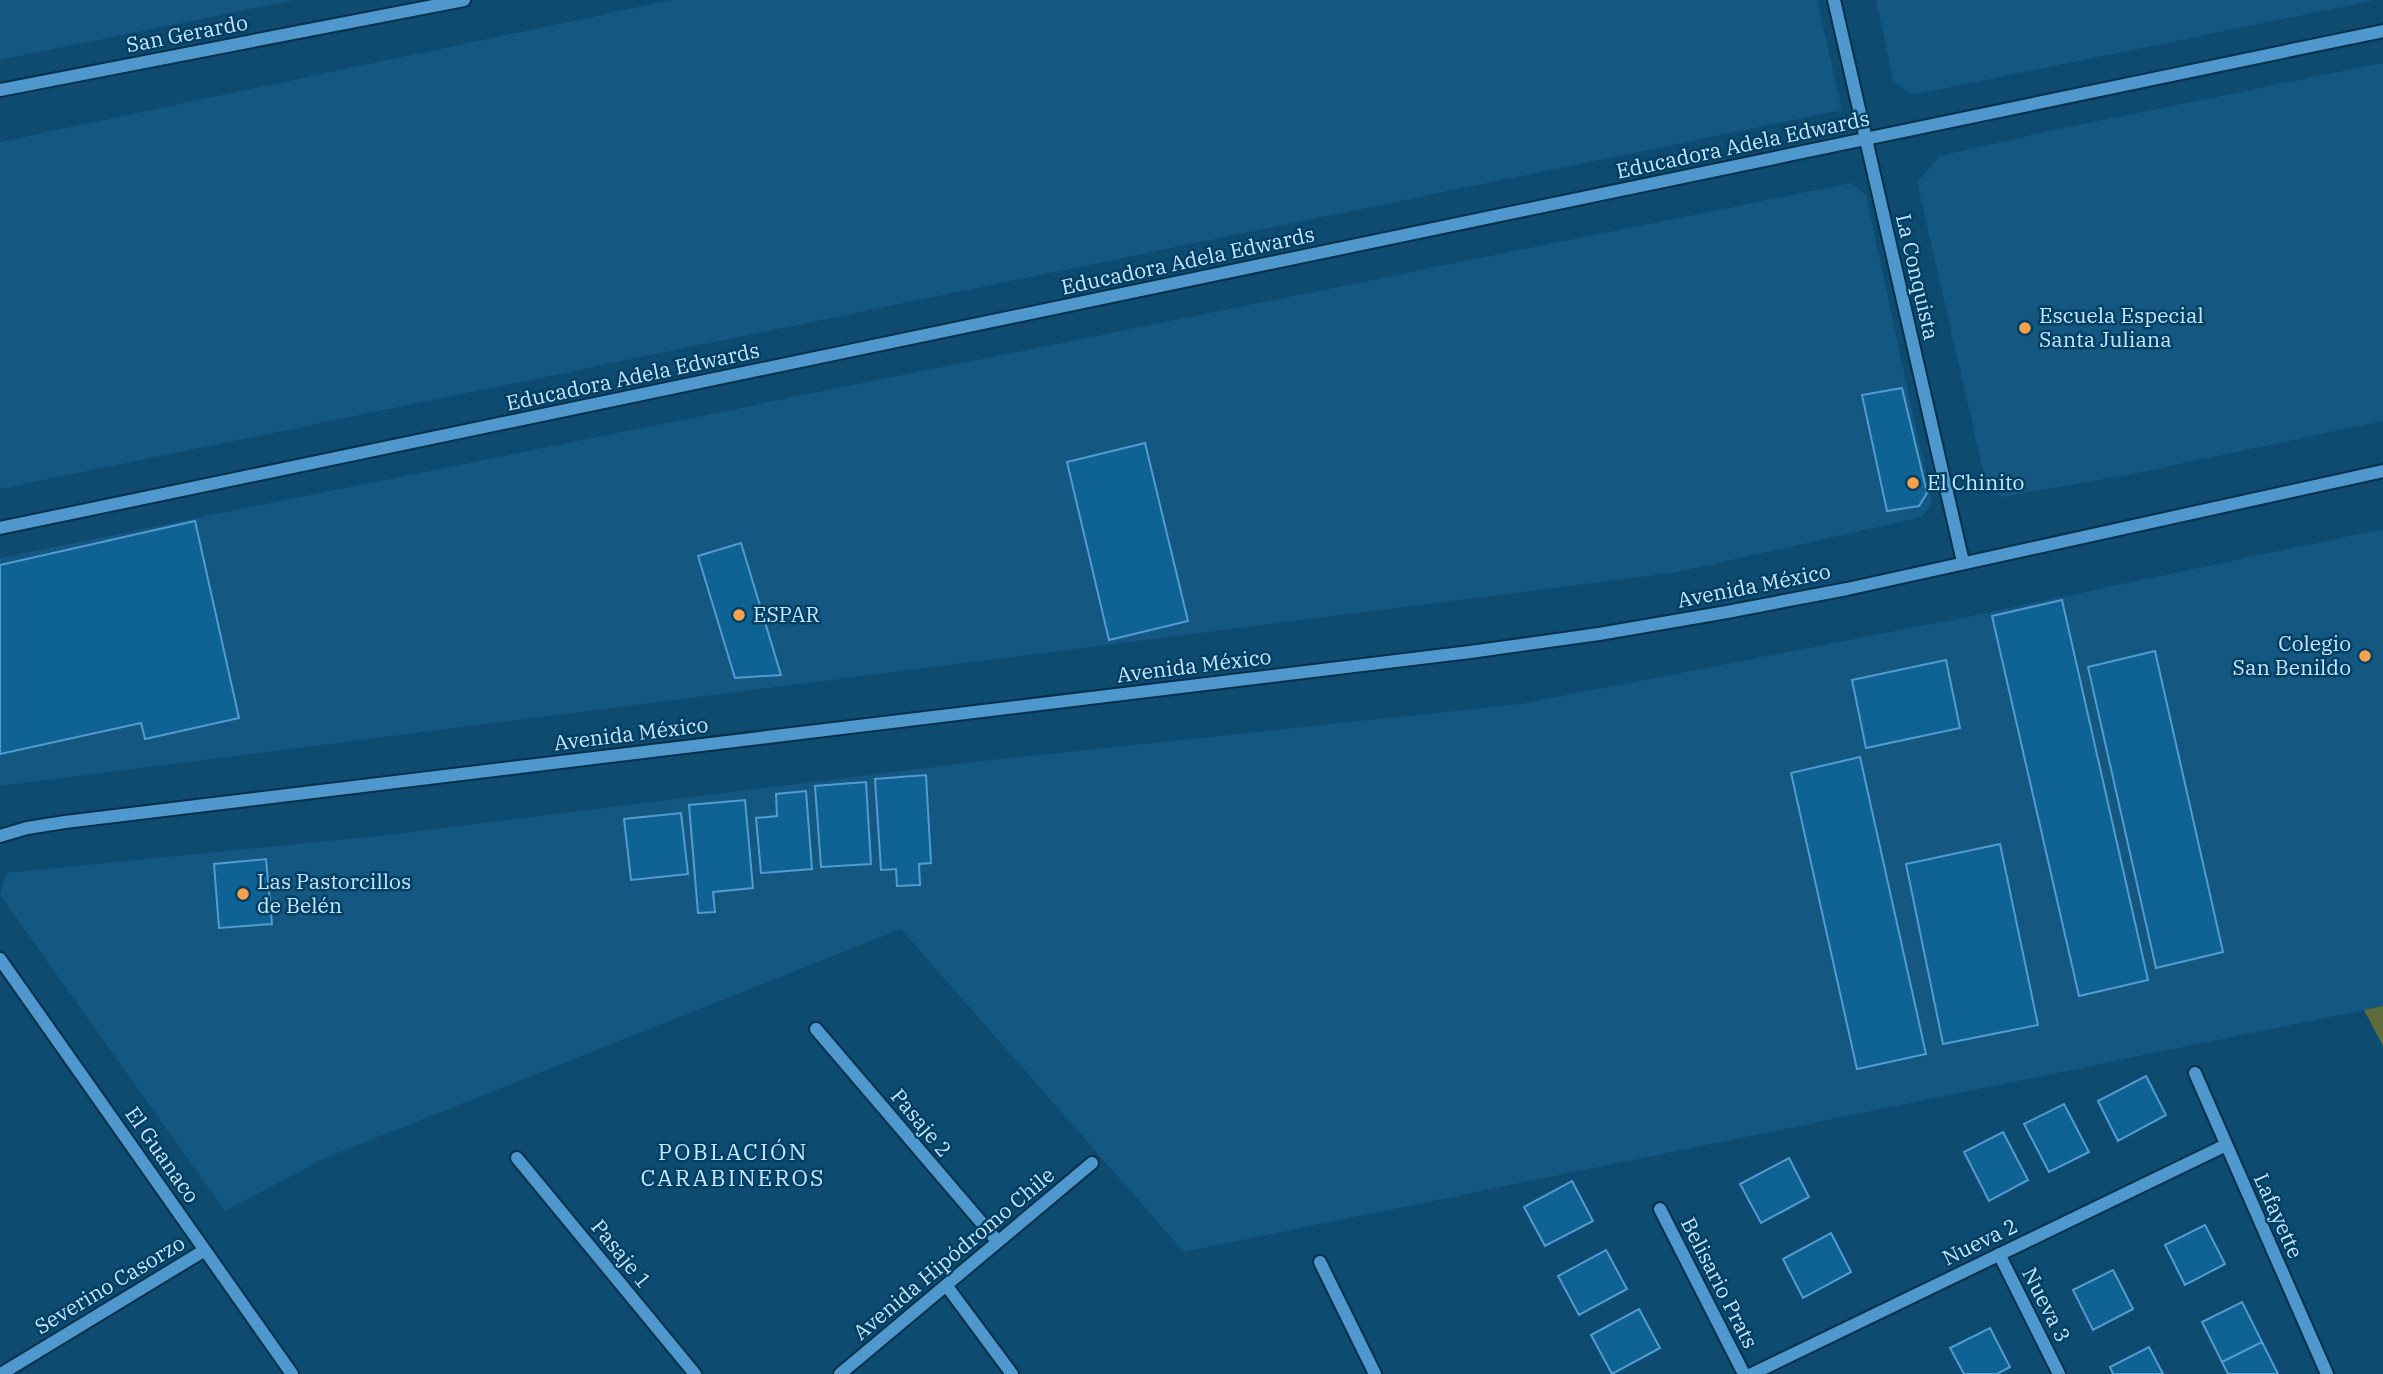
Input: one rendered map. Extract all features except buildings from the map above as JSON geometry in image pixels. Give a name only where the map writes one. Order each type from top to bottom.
[{"type":"street","name":"San Gerardo","points":[[0,90],[400,7],[464,0]]},
{"type":"street","name":"La Conquista","points":[[1834,0],[1963,562]]},
{"type":"street","name":"Educadora Adela Edwards","points":[[0,528],[2383,31]]},
{"type":"street","name":"Avenida México","points":[[0,836],[27,828],[79,821],[1470,652],[1599,634],[1727,612],[2383,471]]},
{"type":"street","name":"El Guanaco","points":[[0,959],[292,1374]]},
{"type":"street","name":"Pasaje 2","points":[[816,1029],[998,1242]]},
{"type":"street","name":"Lafayette","points":[[2194,1073],[2327,1374]]},
{"type":"street","name":"Nueva 2","points":[[1752,1374],[2226,1145]]},
{"type":"street","name":"Pasaje 1","points":[[517,1158],[695,1374]]},
{"type":"street","name":"Avenida Hipódromo Chile","points":[[840,1374],[1092,1163]]},
{"type":"street","name":"Belisario Prats","points":[[1660,1209],[1744,1374]]},
{"type":"street","name":"Severino Casorzo","points":[[1,1374],[205,1250]]},
{"type":"street","name":"Nueva 3","points":[[1999,1254],[2059,1374]]},
{"type":"street","points":[[1320,1262],[1375,1374]]},
{"type":"street","points":[[946,1285],[1012,1374]]},
{"type":"shaded area","points":[[0,0],[294,0],[0,60]]},
{"type":"shaded area","points":[[672,0],[1817,0],[1842,110],[0,489],[0,142]]},
{"type":"shaded area","points":[[1876,0],[2376,0],[1912,95],[1893,81]]},
{"type":"shaded area","points":[[2383,63],[2383,421],[2132,474],[2001,497],[1986,483],[1917,182],[1940,156]]},
{"type":"shaded area","points":[[1851,183],[1866,195],[1932,503],[1922,517],[1678,572],[0,786],[0,558]]},
{"type":"shaded area","points":[[2383,529],[2383,1006],[1184,1252],[901,929],[325,1158],[225,1211],[0,895],[6,873],[379,836],[982,761],[1522,704],[1957,619]]},
{"type":"green space","points":[[2383,1006],[2383,1046],[2364,1010]]},
{"type":"place","name":"Escuela Especial Santa Juliana","points":[[2025,328]]},
{"type":"place","name":"El Chinito","points":[[1913,483]]},
{"type":"place","name":"ESPAR","points":[[739,615]]},
{"type":"place","name":"Colegio San Benildo","points":[[2365,656]]},
{"type":"place","name":"Las Pastorcillos de Belén","points":[[243,894]]},
{"type":"district","name":"POBLACIÓN CARABINEROS","points":[[733,1165]]}]
